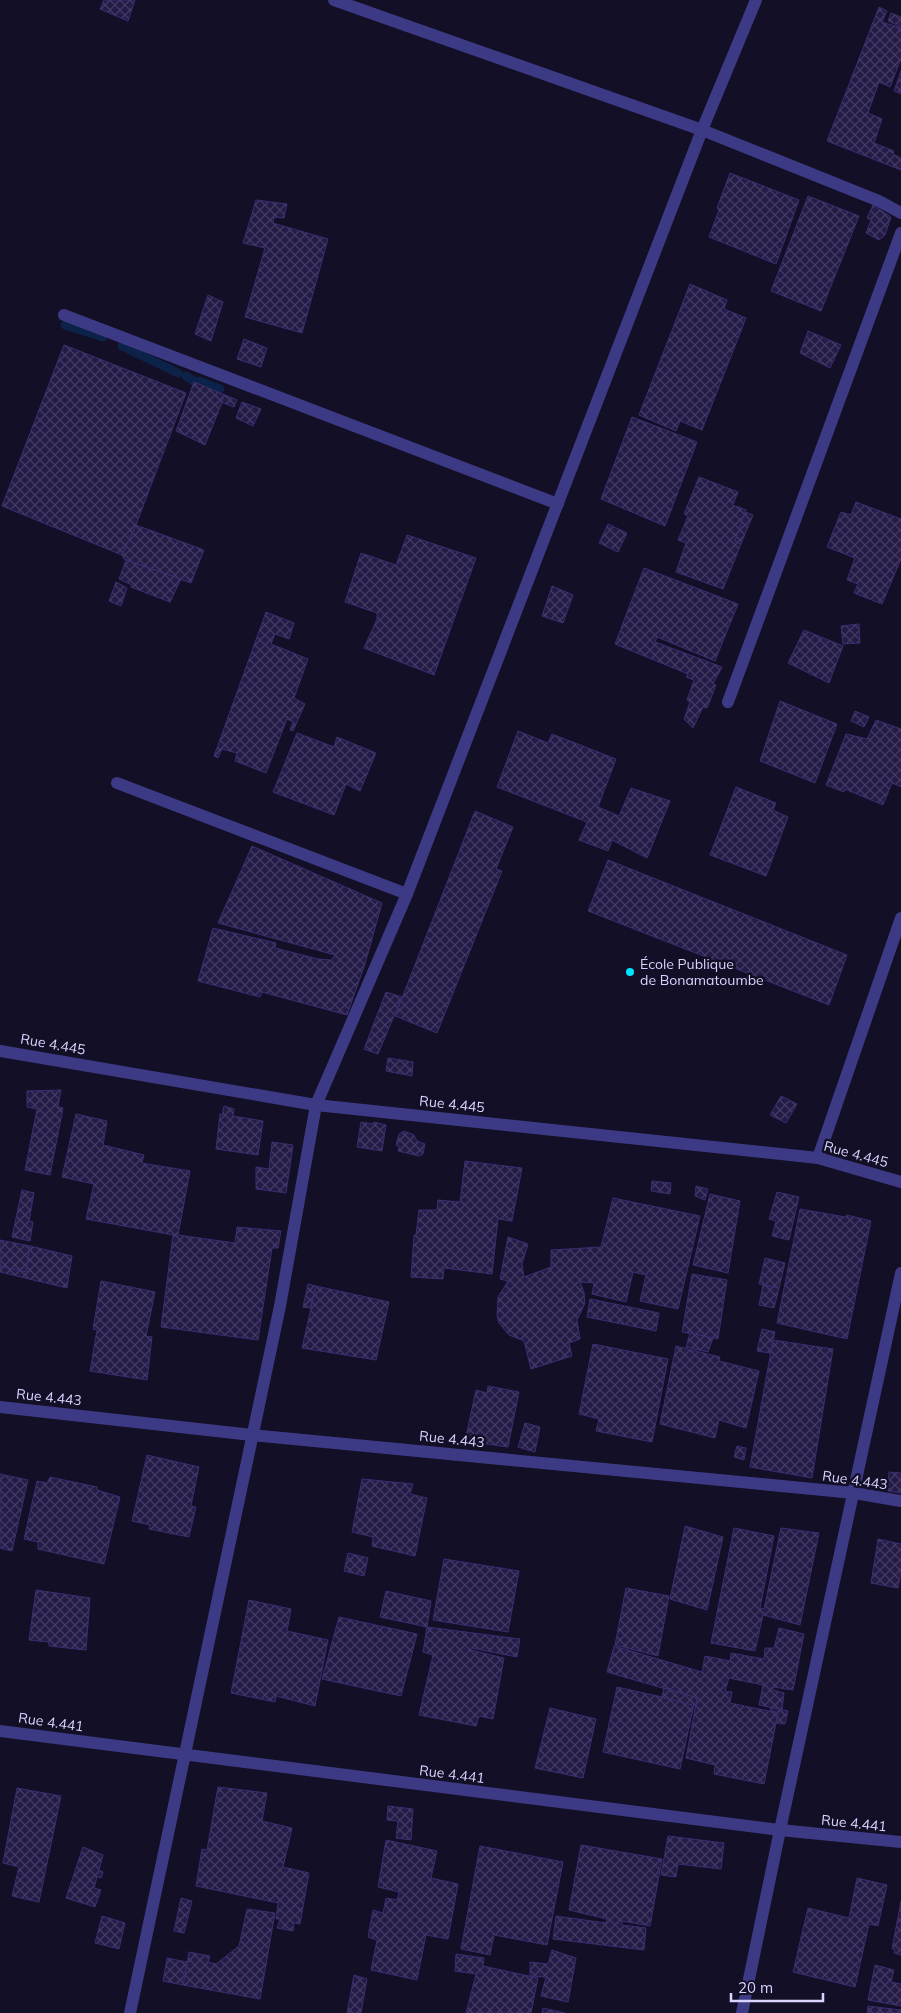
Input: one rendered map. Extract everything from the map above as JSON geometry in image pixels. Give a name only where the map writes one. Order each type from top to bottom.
[{"type":"street","points":[[334,0],[702,130],[879,201],[901,213]]},
{"type":"street","points":[[130,2013],[280,1306],[316,1105],[407,894],[702,130],[756,0]]},
{"type":"street","points":[[728,702],[901,233]]},
{"type":"street","points":[[64,316],[558,504]]},
{"type":"street","points":[[117,783],[407,894]]},
{"type":"street","points":[[818,1158],[901,918]]},
{"type":"street","name":"Rue 4.445","points":[[0,1051],[316,1105],[818,1158],[901,1182]]},
{"type":"street","points":[[742,2013],[901,1273]]},
{"type":"street","name":"Rue 4.443","points":[[0,1407],[252,1435],[854,1493],[901,1501]]},
{"type":"street","name":"Rue 4.441","points":[[0,1731],[780,1830],[901,1842]]},
{"type":"building","points":[[104,0],[135,0],[128,21],[100,9]]},
{"type":"building","points":[[879,7],[887,11],[882,22],[901,28],[901,59],[890,87],[879,82],[868,113],[882,119],[874,143],[894,151],[893,154],[901,158],[901,170],[827,141]]},
{"type":"building","points":[[891,13],[901,17],[901,27],[888,21]]},
{"type":"building","points":[[901,71],[901,94],[894,91]]},
{"type":"building","points":[[730,173],[799,200],[776,264],[709,237]]},
{"type":"building","points":[[808,196],[859,216],[821,311],[771,291]]},
{"type":"building","points":[[256,200],[287,204],[284,218],[274,217],[273,223],[328,239],[302,333],[245,317],[265,248],[243,243]]},
{"type":"building","points":[[873,205],[891,217],[885,235],[879,240],[866,233],[871,220],[867,218]]},
{"type":"building","points":[[690,284],[727,300],[724,309],[746,318],[702,430],[680,421],[676,431],[639,415]]},
{"type":"building","points":[[208,295],[223,302],[211,341],[195,334]]},
{"type":"building","points":[[808,331],[841,345],[830,368],[800,353]]},
{"type":"building","points":[[244,339],[267,348],[261,367],[237,359]]},
{"type":"building","points":[[64,345],[186,393],[136,525],[122,555],[2,506]]},
{"type":"building","points":[[194,382],[225,395],[205,445],[176,431]]},
{"type":"building","points":[[225,395],[237,400],[234,407],[221,402]]},
{"type":"building","points":[[242,402],[261,409],[253,426],[236,418]]},
{"type":"building","points":[[632,417],[697,442],[665,526],[601,499]]},
{"type":"building","points":[[699,477],[738,492],[733,505],[746,510],[735,541],[741,544],[723,589],[676,572],[686,543],[678,540],[688,516],[684,514]]},
{"type":"building","points":[[856,502],[901,519],[901,559],[882,604],[854,593],[858,584],[847,580],[855,558],[827,547],[841,512],[851,515]]},
{"type":"building","points":[[745,512],[753,515],[741,544],[735,541]]},
{"type":"building","points":[[608,524],[627,533],[618,552],[599,543]]},
{"type":"building","points":[[136,525],[204,550],[191,583],[124,559],[122,555]]},
{"type":"building","points":[[407,535],[476,558],[434,675],[364,648],[377,619],[377,613],[345,602],[361,553],[396,565]]},
{"type":"building","points":[[126,560],[181,579],[170,602],[131,587],[132,585],[119,579]]},
{"type":"building","points":[[644,568],[738,604],[715,661],[657,637],[655,642],[722,667],[713,684],[716,685],[707,708],[703,707],[693,728],[684,719],[690,702],[687,700],[694,680],[686,677],[688,674],[615,644]]},
{"type":"building","points":[[116,582],[127,588],[121,606],[109,601]]},
{"type":"building","points":[[552,586],[573,595],[563,623],[542,616]]},
{"type":"building","points":[[266,612],[294,623],[289,639],[275,634],[271,644],[308,659],[294,698],[305,704],[293,731],[290,730],[293,722],[287,719],[266,773],[235,761],[237,753],[222,749],[218,758],[214,756]]},
{"type":"building","points":[[859,624],[860,643],[843,644],[841,626]]},
{"type":"building","points":[[804,630],[843,646],[829,683],[788,663]]},
{"type":"building","points":[[780,701],[837,724],[815,783],[760,761]]},
{"type":"building","points":[[855,711],[869,717],[864,727],[851,721]]},
{"type":"building","points":[[876,720],[901,729],[901,787],[892,783],[883,805],[845,789],[844,792],[826,785],[846,734],[867,739]]},
{"type":"building","points":[[518,731],[548,743],[552,734],[616,759],[598,807],[619,816],[631,788],[670,801],[647,858],[612,840],[608,851],[579,840],[587,822],[497,787]]},
{"type":"building","points":[[297,733],[334,747],[337,737],[376,753],[360,791],[346,784],[334,815],[273,792]]},
{"type":"building","points":[[736,787],[776,803],[773,810],[788,817],[766,876],[710,855]]},
{"type":"building","points":[[475,811],[513,827],[496,869],[502,871],[437,1033],[395,1016]]},
{"type":"building","points":[[252,846],[382,903],[365,964],[347,1015],[262,992],[260,997],[198,981],[213,928],[276,943],[275,948],[318,959],[331,960],[335,955],[218,923]]},
{"type":"building","points":[[608,860],[847,955],[829,1005],[588,911]]},
{"type":"building","points":[[386,992],[402,997],[378,1054],[364,1049]]},
{"type":"building","points":[[388,1058],[413,1062],[412,1076],[386,1071]]},
{"type":"building","points":[[61,1090],[58,1107],[63,1108],[50,1175],[25,1170],[37,1109],[27,1107],[27,1091]]},
{"type":"building","points":[[781,1096],[797,1104],[786,1123],[770,1115]]},
{"type":"building","points":[[224,1106],[234,1109],[233,1116],[263,1121],[258,1155],[216,1149],[220,1114],[222,1115]]},
{"type":"building","points":[[76,1114],[107,1121],[103,1145],[144,1155],[142,1163],[190,1171],[178,1235],[235,1243],[237,1227],[281,1231],[278,1248],[272,1248],[258,1340],[161,1327],[173,1235],[86,1219],[94,1184],[62,1177]]},
{"type":"building","points":[[361,1122],[373,1124],[374,1122],[386,1125],[382,1151],[357,1147]]},
{"type":"building","points":[[404,1131],[414,1135],[417,1141],[425,1144],[423,1154],[419,1156],[398,1151],[399,1146],[396,1145],[399,1134]]},
{"type":"building","points":[[272,1142],[293,1145],[286,1193],[256,1189],[256,1167],[269,1169]]},
{"type":"building","points":[[465,1161],[522,1168],[512,1221],[498,1219],[492,1274],[444,1268],[443,1279],[411,1277],[414,1235],[416,1235],[419,1210],[437,1210],[438,1200],[460,1202]]},
{"type":"building","points":[[652,1181],[671,1183],[670,1194],[651,1191]]},
{"type":"building","points":[[696,1186],[708,1189],[705,1200],[695,1196]]},
{"type":"building","points":[[22,1190],[34,1193],[29,1221],[33,1222],[30,1241],[12,1237]]},
{"type":"building","points":[[777,1192],[799,1197],[789,1240],[772,1236],[776,1221],[769,1219]]},
{"type":"building","points":[[710,1194],[740,1201],[728,1273],[693,1265]]},
{"type":"building","points":[[613,1198],[700,1216],[678,1309],[640,1301],[646,1275],[633,1272],[626,1302],[592,1294],[594,1283],[580,1282],[584,1292],[585,1303],[577,1320],[580,1339],[569,1343],[572,1356],[531,1369],[524,1341],[509,1335],[499,1323],[497,1316],[498,1297],[508,1281],[500,1279],[508,1237],[528,1244],[522,1264],[524,1277],[551,1267],[551,1250],[601,1247]]},
{"type":"building","points":[[800,1209],[845,1217],[847,1215],[871,1221],[847,1339],[777,1323]]},
{"type":"building","points":[[0,1240],[30,1246],[26,1272],[0,1266]]},
{"type":"building","points":[[30,1246],[72,1256],[67,1288],[0,1272],[0,1266],[26,1272]]},
{"type":"building","points":[[765,1258],[785,1263],[779,1288],[759,1284]]},
{"type":"building","points":[[692,1274],[727,1280],[718,1339],[682,1332]]},
{"type":"building","points":[[101,1281],[155,1292],[146,1336],[152,1337],[147,1380],[90,1371],[97,1330],[93,1329]]},
{"type":"building","points":[[308,1284],[316,1286],[310,1308],[303,1307]]},
{"type":"building","points":[[763,1285],[779,1288],[774,1308],[759,1305]]},
{"type":"building","points":[[316,1286],[389,1302],[376,1360],[302,1348]]},
{"type":"building","points":[[590,1299],[659,1313],[656,1331],[587,1317]]},
{"type":"building","points":[[762,1329],[775,1332],[770,1353],[757,1351]]},
{"type":"building","points":[[690,1333],[713,1338],[708,1352],[686,1347]]},
{"type":"building","points":[[773,1340],[833,1349],[812,1478],[750,1467]]},
{"type":"building","points":[[593,1344],[668,1359],[652,1442],[596,1431],[599,1419],[579,1414]]},
{"type":"building","points":[[676,1346],[720,1357],[719,1361],[759,1371],[746,1428],[719,1420],[715,1438],[660,1424]]},
{"type":"building","points":[[488,1386],[519,1392],[508,1447],[465,1441],[476,1390],[487,1393]]},
{"type":"building","points":[[525,1423],[540,1427],[535,1452],[518,1447]]},
{"type":"building","points":[[737,1446],[746,1448],[744,1460],[734,1457]]},
{"type":"building","points":[[147,1455],[199,1467],[191,1506],[196,1507],[189,1537],[149,1529],[150,1525],[132,1521]]},
{"type":"building","points":[[889,1472],[901,1473],[901,1493],[888,1491]]},
{"type":"building","points":[[0,1474],[28,1480],[12,1551],[0,1548]]},
{"type":"building","points":[[50,1477],[97,1487],[97,1490],[120,1497],[104,1564],[38,1549],[38,1542],[24,1539],[37,1481],[47,1483]]},
{"type":"building","points":[[362,1479],[413,1484],[410,1494],[427,1498],[415,1556],[372,1546],[373,1537],[352,1532]]},
{"type":"building","points":[[685,1526],[723,1537],[707,1610],[670,1599]]},
{"type":"building","points":[[734,1528],[774,1536],[760,1608],[764,1609],[781,1528],[819,1533],[800,1625],[763,1615],[755,1651],[711,1643]]},
{"type":"building","points":[[878,1539],[901,1544],[901,1572],[898,1588],[871,1583]]},
{"type":"building","points":[[348,1553],[368,1558],[364,1576],[344,1571]]},
{"type":"building","points":[[444,1559],[519,1571],[508,1632],[433,1620]]},
{"type":"building","points":[[626,1588],[669,1596],[658,1656],[615,1645]]},
{"type":"building","points":[[36,1590],[90,1598],[86,1650],[49,1646],[49,1642],[29,1640]]},
{"type":"building","points":[[386,1591],[431,1601],[427,1627],[380,1617]]},
{"type":"building","points":[[249,1600],[291,1609],[287,1631],[328,1640],[315,1706],[276,1696],[275,1702],[231,1693]]},
{"type":"building","points":[[339,1617],[417,1634],[401,1696],[322,1679]]},
{"type":"building","points":[[427,1627],[520,1639],[517,1657],[471,1648],[471,1650],[504,1658],[493,1719],[479,1716],[476,1726],[419,1715],[433,1655],[423,1652]]},
{"type":"building","points":[[779,1628],[804,1634],[793,1690],[773,1687],[773,1690],[784,1693],[782,1710],[759,1705],[763,1685],[729,1678],[725,1691],[732,1692],[730,1703],[778,1713],[764,1784],[714,1774],[715,1765],[686,1758],[697,1698],[607,1672],[614,1646],[702,1672],[705,1656],[730,1661],[731,1653],[764,1659],[765,1648],[774,1648]]},
{"type":"building","points":[[617,1687],[694,1704],[680,1769],[603,1752]]},
{"type":"building","points":[[664,1688],[697,1698],[696,1706],[662,1697]]},
{"type":"building","points":[[771,1707],[788,1711],[785,1724],[776,1723],[778,1713],[770,1711]]},
{"type":"building","points":[[550,1708],[596,1719],[583,1778],[535,1768]]},
{"type":"building","points":[[218,1787],[267,1793],[262,1821],[292,1828],[283,1867],[309,1873],[300,1924],[294,1923],[293,1931],[277,1928],[280,1919],[276,1919],[278,1903],[196,1886],[202,1849],[207,1850]]},
{"type":"building","points":[[17,1788],[61,1796],[39,1902],[12,1896],[19,1867],[3,1863]]},
{"type":"building","points":[[388,1806],[413,1809],[411,1840],[396,1838],[398,1821],[387,1820]]},
{"type":"building","points":[[668,1836],[724,1843],[721,1869],[678,1864],[676,1877],[661,1875]]},
{"type":"building","points":[[386,1840],[437,1851],[431,1878],[458,1884],[448,1939],[426,1935],[417,1980],[371,1970],[377,1940],[368,1937],[373,1910],[383,1913],[386,1898],[397,1900],[399,1892],[378,1887]]},
{"type":"building","points":[[581,1845],[662,1859],[650,1926],[622,1921],[622,1925],[646,1928],[644,1950],[553,1939],[556,1916],[606,1923],[607,1919],[569,1910]]},
{"type":"building","points":[[480,1846],[563,1862],[547,1945],[494,1935],[490,1955],[461,1949]]},
{"type":"building","points":[[83,1847],[103,1855],[99,1870],[103,1872],[101,1878],[97,1877],[94,1888],[101,1890],[95,1907],[66,1898]]},
{"type":"building","points":[[857,1878],[887,1885],[878,1926],[869,1924],[855,1987],[793,1972],[808,1908],[849,1918]]},
{"type":"building","points":[[181,1898],[192,1901],[184,1933],[174,1931]]},
{"type":"building","points":[[901,1901],[901,1955],[894,1953],[895,1949],[892,1949]]},
{"type":"building","points":[[247,1909],[275,1913],[260,1999],[183,1985],[189,1952],[210,1956],[208,1962],[216,1964],[239,1946]]},
{"type":"building","points":[[102,1916],[125,1923],[119,1949],[95,1943]]},
{"type":"building","points":[[552,1950],[576,1958],[568,2002],[541,1996],[546,1977],[530,1976],[530,1962],[548,1964]]},
{"type":"building","points":[[456,1954],[484,1958],[483,1966],[538,1978],[531,2013],[466,2013],[476,1974],[455,1971]]},
{"type":"building","points":[[167,1958],[187,1962],[183,1985],[163,1981]]},
{"type":"building","points":[[875,1965],[894,1970],[891,1982],[901,1984],[901,2006],[868,2000]]},
{"type":"building","points":[[354,1975],[367,1979],[361,2013],[347,2013]]},
{"type":"building","points":[[868,2006],[901,2010],[901,2013],[867,2013]]},
{"type":"building","points":[[543,2008],[565,2013],[542,2013]]},
{"type":"waterway","points":[[65,325],[103,337]]},
{"type":"waterway","points":[[122,346],[178,373]]},
{"type":"waterway","points":[[186,376],[195,382],[199,381],[220,389]]},
{"type":"place","name":"École Publique de Bonamatoumbe","points":[[630,972]]}]
